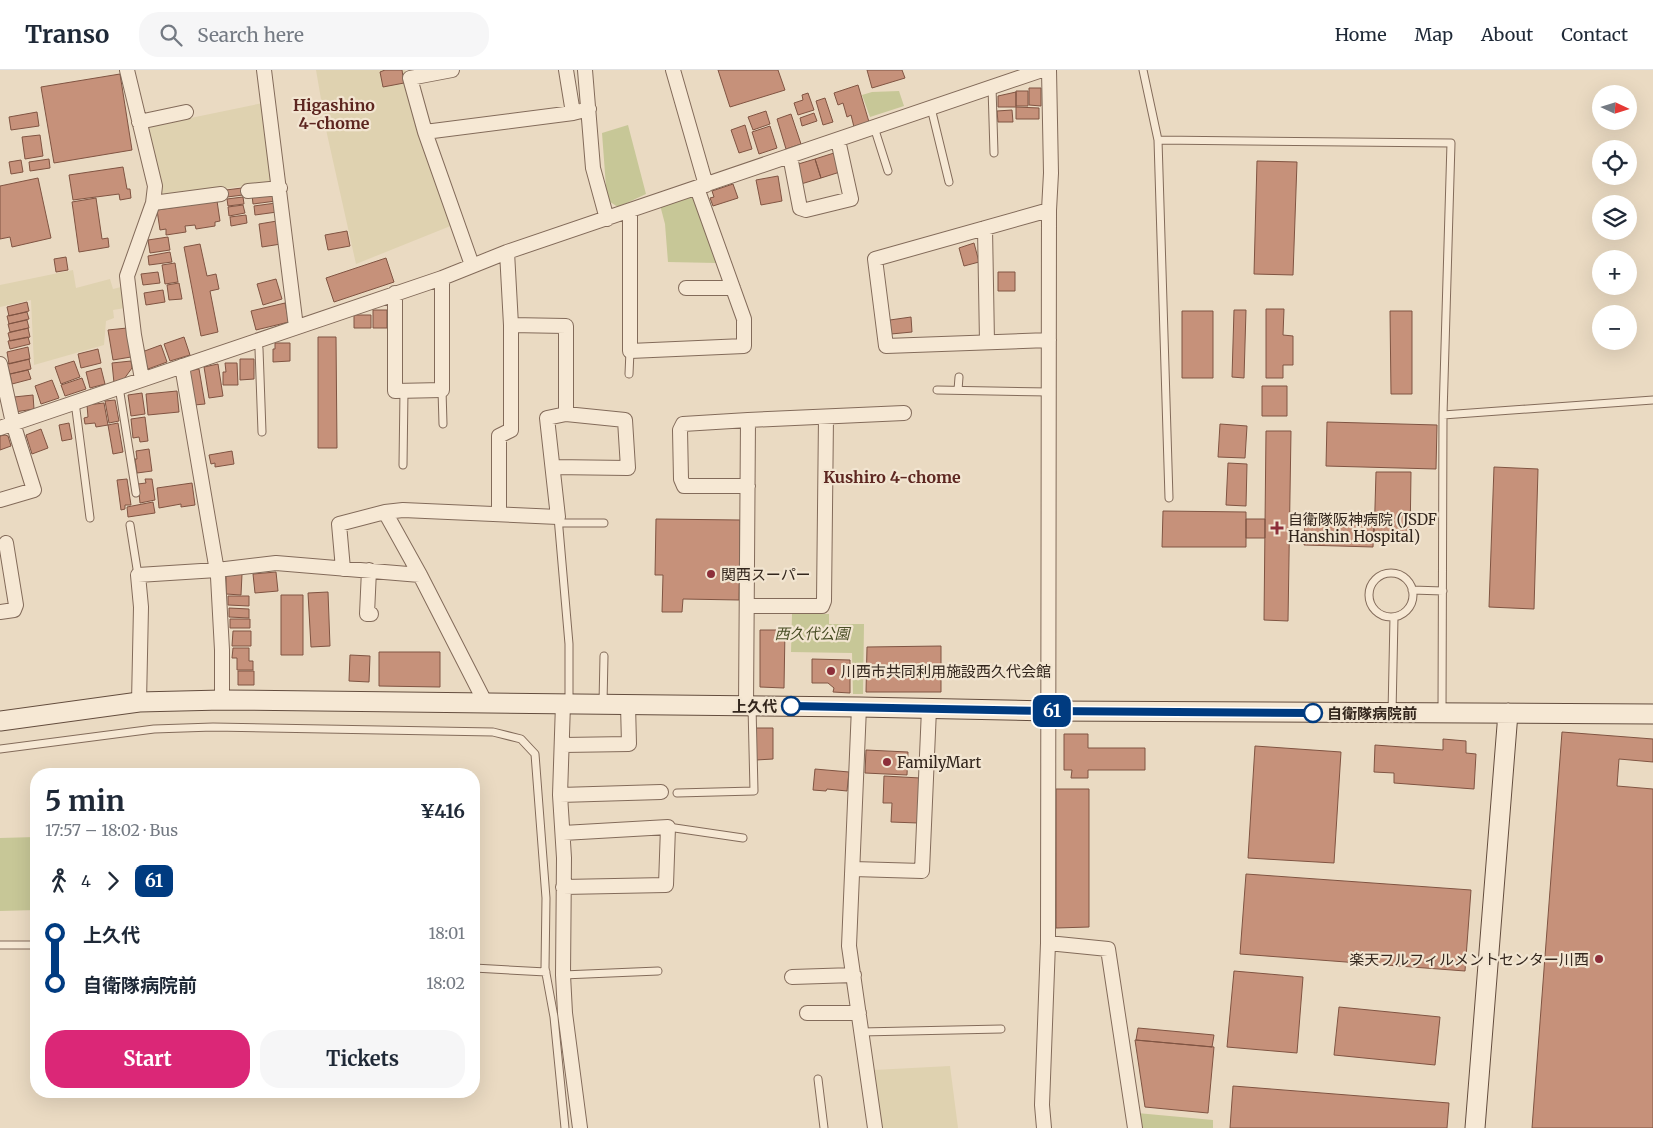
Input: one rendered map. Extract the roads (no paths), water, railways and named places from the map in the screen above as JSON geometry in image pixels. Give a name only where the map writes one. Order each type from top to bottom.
[{"type":"street","points":[[126,70],[156,186],[153,203],[126,276],[142,379]]},
{"type":"street","points":[[264,70],[296,327]]},
{"type":"street","points":[[452,70],[409,74],[425,132],[472,265]]},
{"type":"street","points":[[566,70],[573,113]]},
{"type":"street","points":[[584,70],[593,168],[607,219]]},
{"type":"street","points":[[630,211],[630,351],[749,346],[744,319],[701,186],[673,70]]},
{"type":"street","points":[[7,426],[442,278],[507,252],[1042,70]]},
{"type":"street","points":[[1044,1128],[1042,1105],[1048,943],[1049,210],[1051,163],[1050,83],[1048,70]]},
{"type":"street","points":[[425,132],[573,113],[589,109]]},
{"type":"street","points":[[138,122],[186,112]]},
{"type":"street","points":[[790,156],[800,208],[806,210],[851,199],[838,140]]},
{"type":"street","points":[[248,191],[280,188]]},
{"type":"street","points":[[153,203],[221,194]]},
{"type":"street","points":[[1049,210],[875,259],[886,346],[1049,340]]},
{"type":"street","points":[[985,228],[987,342]]},
{"type":"street","points":[[499,514],[499,436],[511,430],[511,325],[507,252]]},
{"type":"street","points":[[395,293],[395,391],[442,390],[442,278]]},
{"type":"street","points":[[686,288],[733,288]]},
{"type":"street","points":[[511,325],[566,326],[566,414]]},
{"type":"street","points":[[0,364],[7,426],[34,490],[0,500]]},
{"type":"street","points":[[182,366],[217,570],[222,650],[222,700]]},
{"type":"street","points":[[748,486],[684,486],[681,479],[680,430],[683,424],[904,413]]},
{"type":"street","points":[[343,569],[339,524],[385,512],[403,510],[499,514],[558,520],[547,418],[566,414],[624,420],[628,468],[553,467]]},
{"type":"street","points":[[747,606],[822,606],[824,601],[826,417]]},
{"type":"street","points":[[748,420],[747,606],[749,706]]},
{"type":"street","points":[[385,512],[420,575],[486,704]]},
{"type":"street","points":[[0,612],[14,610],[16,605],[6,543]]},
{"type":"street","points":[[139,702],[141,607],[138,575],[276,564],[420,575]]},
{"type":"street","points":[[367,614],[368,570]]},
{"type":"street","points":[[0,719],[139,702],[222,700],[1048,711],[1653,714]]},
{"type":"street","points":[[566,704],[560,795],[563,976],[565,1013],[580,1128]]},
{"type":"street","points":[[563,745],[629,744],[628,705]]},
{"type":"street","points":[[859,707],[849,946],[875,1128]]},
{"type":"street","points":[[853,869],[922,871],[929,709]]},
{"type":"street","points":[[1475,1128],[1508,713]]},
{"type":"street","points":[[560,795],[661,792]]},
{"type":"street","points":[[562,833],[668,827],[666,885],[563,887]]},
{"type":"street","points":[[1048,943],[1108,949],[1134,1128]]},
{"type":"street","points":[[792,977],[854,974]]},
{"type":"street","points":[[807,1013],[859,1013]]},
{"type":"lane","points":[[1143,70],[1158,140],[1168,498]]},
{"type":"lane","points":[[992,87],[994,153]]},
{"type":"lane","points":[[931,108],[949,182]]},
{"type":"lane","points":[[874,127],[888,172]]},
{"type":"lane","points":[[1158,140],[1451,143],[1443,415],[1442,713]]},
{"type":"lane","points":[[257,340],[259,349],[262,432]]},
{"type":"lane","points":[[629,374],[630,351]]},
{"type":"lane","points":[[958,390],[959,377]]},
{"type":"lane","points":[[119,387],[136,493]]},
{"type":"lane","points":[[442,390],[443,424]]},
{"type":"lane","points":[[937,390],[1049,392]]},
{"type":"lane","points":[[403,465],[404,392]]},
{"type":"lane","points":[[1443,415],[1653,400]]},
{"type":"lane","points":[[75,402],[90,518]]},
{"type":"lane","points":[[566,704],[569,644],[558,520],[604,524]]},
{"type":"lane","points":[[130,525],[138,575]]},
{"type":"lane","points":[[1392,573],[1400,575],[1407,581],[1412,590],[1412,600],[1409,607],[1394,617],[1381,615],[1375,610],[1370,601],[1370,589],[1374,581],[1380,576],[1392,573]]},
{"type":"lane","points":[[1412,590],[1443,590]]},
{"type":"lane","points":[[1392,713],[1394,617]]},
{"type":"lane","points":[[603,704],[604,656]]},
{"type":"lane","points":[[677,792],[754,791],[749,706]]},
{"type":"lane","points":[[0,749],[154,729],[213,727],[493,732],[521,739],[534,754],[546,898],[546,972],[554,1017],[565,1128]]},
{"type":"lane","points":[[668,827],[743,838]]},
{"type":"lane","points":[[0,945],[30,945]]},
{"type":"lane","points":[[480,968],[546,972]]},
{"type":"lane","points":[[563,976],[658,971]]},
{"type":"lane","points":[[861,1032],[1001,1029]]},
{"type":"lane","points":[[818,1079],[824,1128]]},
{"type":"place","name":"自衛隊阪神病院 (JSDF Hanshin Hospital)","points":[[1277,528]]},
{"type":"place","name":"関西スーパー","points":[[711,574]]},
{"type":"place","name":"川西市共同利用施設西久代会館","points":[[831,671]]},
{"type":"place","name":"上久代","points":[[791,706]]},
{"type":"place","name":"自衛隊病院前","points":[[1313,713]]},
{"type":"place","name":"FamilyMart","points":[[887,762]]},
{"type":"place","name":"楽天フルフィルメントセンター川西","points":[[1599,959]]},
{"type":"district","name":"Higashino 4-chome","points":[[334,114]]},
{"type":"district","name":"Kushiro 4-chome","points":[[892,477]]},
{"type":"park label","name":"西久代公園","points":[[812,633]]}]
